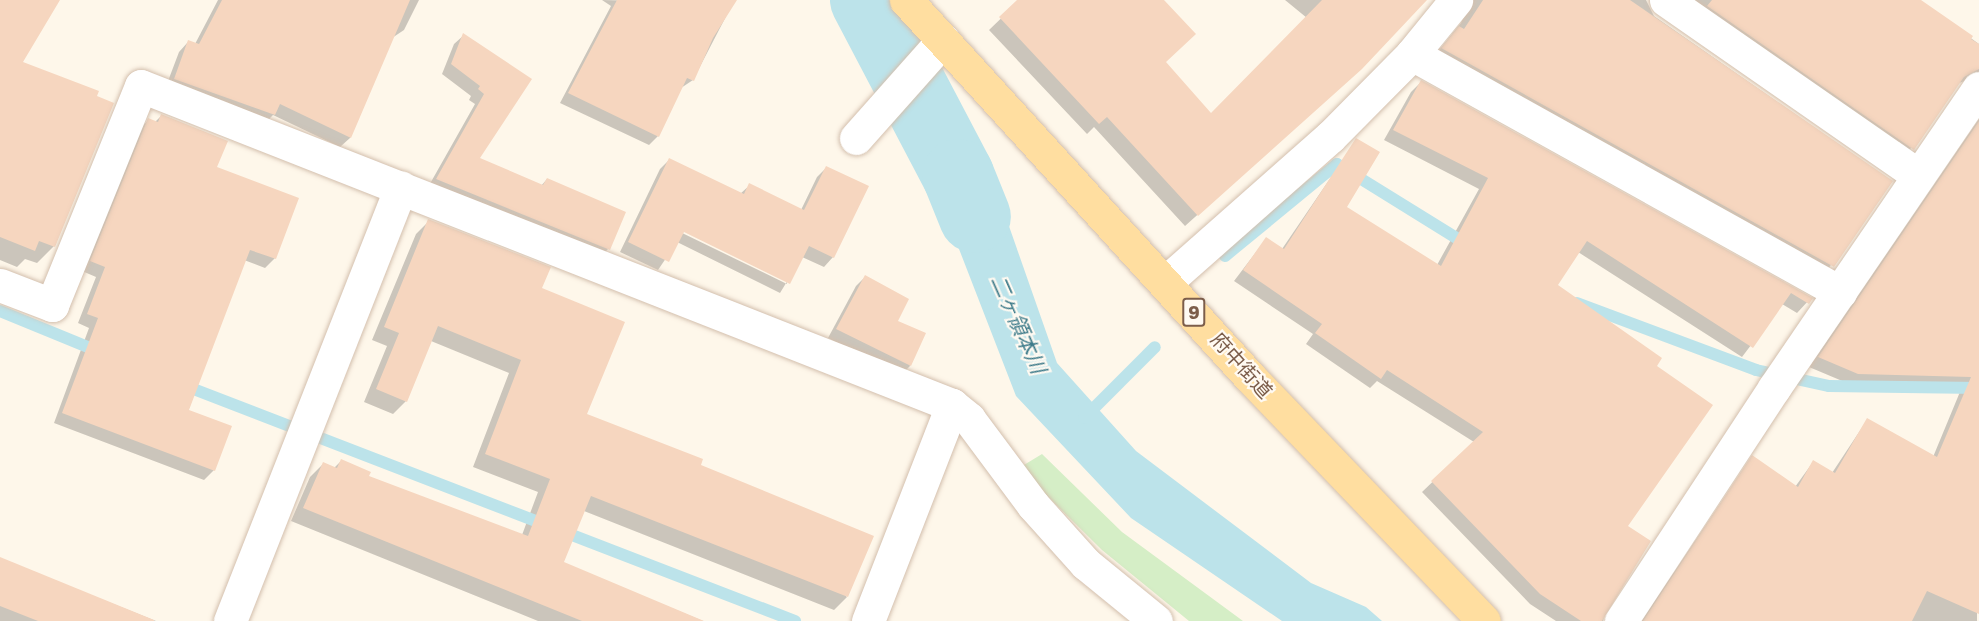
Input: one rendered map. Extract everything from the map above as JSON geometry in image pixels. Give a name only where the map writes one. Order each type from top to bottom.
[{"type":"main road","name":"府中街道","points":[[906,0],[941,41],[1167,281],[1249,375],[1484,621]]},
{"type":"street","points":[[1167,281],[1330,137],[1412,54],[1456,0]]},
{"type":"street","points":[[1666,0],[1918,175]]},
{"type":"street","points":[[856,138],[941,41]]},
{"type":"street","points":[[1412,54],[1840,292]]},
{"type":"street","points":[[0,285],[52,305],[141,86],[952,405],[969,419],[1033,505],[1086,564],[1156,621]]},
{"type":"street","points":[[1621,621],[1784,373],[1979,88]]},
{"type":"street","points":[[230,621],[401,187]]},
{"type":"street","points":[[868,621],[952,405]]},
{"type":"green space","points":[[1042,454],[1122,532],[1243,621],[1189,621],[1102,550],[1019,468]]},
{"type":"water","points":[[944,118],[997,192],[1057,363],[1136,451],[1311,583],[1366,607],[1382,621],[1282,621],[1131,518],[1016,396],[916,138]]},
{"type":"building","points":[[0,0],[60,0],[23,62],[99,91],[97,96],[114,103],[55,247],[39,241],[35,251],[0,237]]},
{"type":"building","points":[[222,0],[410,0],[351,138],[280,104],[275,115],[174,79],[188,40],[199,44]]},
{"type":"building","points":[[617,0],[737,0],[713,38],[694,81],[687,78],[659,137],[568,93]]},
{"type":"building","points":[[1017,0],[1164,0],[1196,34],[1166,62],[1211,113],[1322,0],[1427,0],[1362,69],[1198,216],[1107,117],[1099,124],[999,17]]},
{"type":"building","points":[[1483,0],[1630,0],[1893,181],[1834,267],[1441,48],[1459,26],[1464,29]]},
{"type":"building","points":[[1712,0],[1921,0],[1973,36],[1971,39],[1979,44],[1979,69],[1964,77],[1914,150],[1707,6]]},
{"type":"building","points":[[463,33],[532,79],[480,158],[543,185],[547,178],[626,212],[610,250],[436,179],[484,94],[478,89],[480,86],[451,64]]},
{"type":"building","points":[[1421,80],[1813,298],[1809,304],[1791,293],[1753,348],[1587,241],[1558,285],[1662,358],[1657,366],[1713,405],[1628,526],[1651,541],[1602,621],[1581,621],[1540,594],[1431,481],[1483,432],[1387,370],[1381,379],[1315,333],[1322,324],[1243,270],[1266,237],[1284,249],[1356,138],[1380,152],[1347,207],[1441,266],[1488,178],[1393,130]]},
{"type":"building","points":[[161,114],[228,141],[217,167],[299,198],[276,259],[250,250],[189,410],[232,426],[215,471],[62,413],[98,318],[87,314],[105,267],[90,261],[148,118],[158,122]]},
{"type":"building","points":[[1979,121],[1979,614],[1927,591],[1912,621],[1643,621],[1752,455],[1798,487],[1813,460],[1835,473],[1867,418],[1937,457],[1971,377],[1858,374],[1818,357]]},
{"type":"building","points":[[669,158],[744,194],[749,183],[804,210],[826,166],[869,186],[834,258],[809,246],[790,284],[684,232],[669,262],[628,242]]},
{"type":"building","points":[[428,219],[551,267],[542,288],[625,322],[587,414],[703,459],[701,465],[874,536],[848,597],[591,496],[564,562],[704,621],[582,621],[303,508],[323,462],[337,468],[341,459],[371,472],[369,476],[528,536],[550,479],[485,454],[521,360],[438,326],[407,402],[376,389],[399,333],[384,327]]},
{"type":"building","points":[[865,275],[909,299],[898,321],[926,333],[911,366],[836,329]]},
{"type":"building","points":[[0,557],[154,621],[38,621],[0,606]]},
{"type":"waterway","name":"二ヶ領本川","points":[[866,0],[958,175],[975,217]]},
{"type":"waterway","points":[[1225,256],[1337,164],[1469,246]]},
{"type":"waterway","points":[[1577,303],[1756,370],[1829,386],[1979,388]]},
{"type":"waterway","points":[[0,311],[100,352]]},
{"type":"waterway","points":[[1084,418],[1155,347]]},
{"type":"waterway","points":[[183,385],[795,621]]}]
